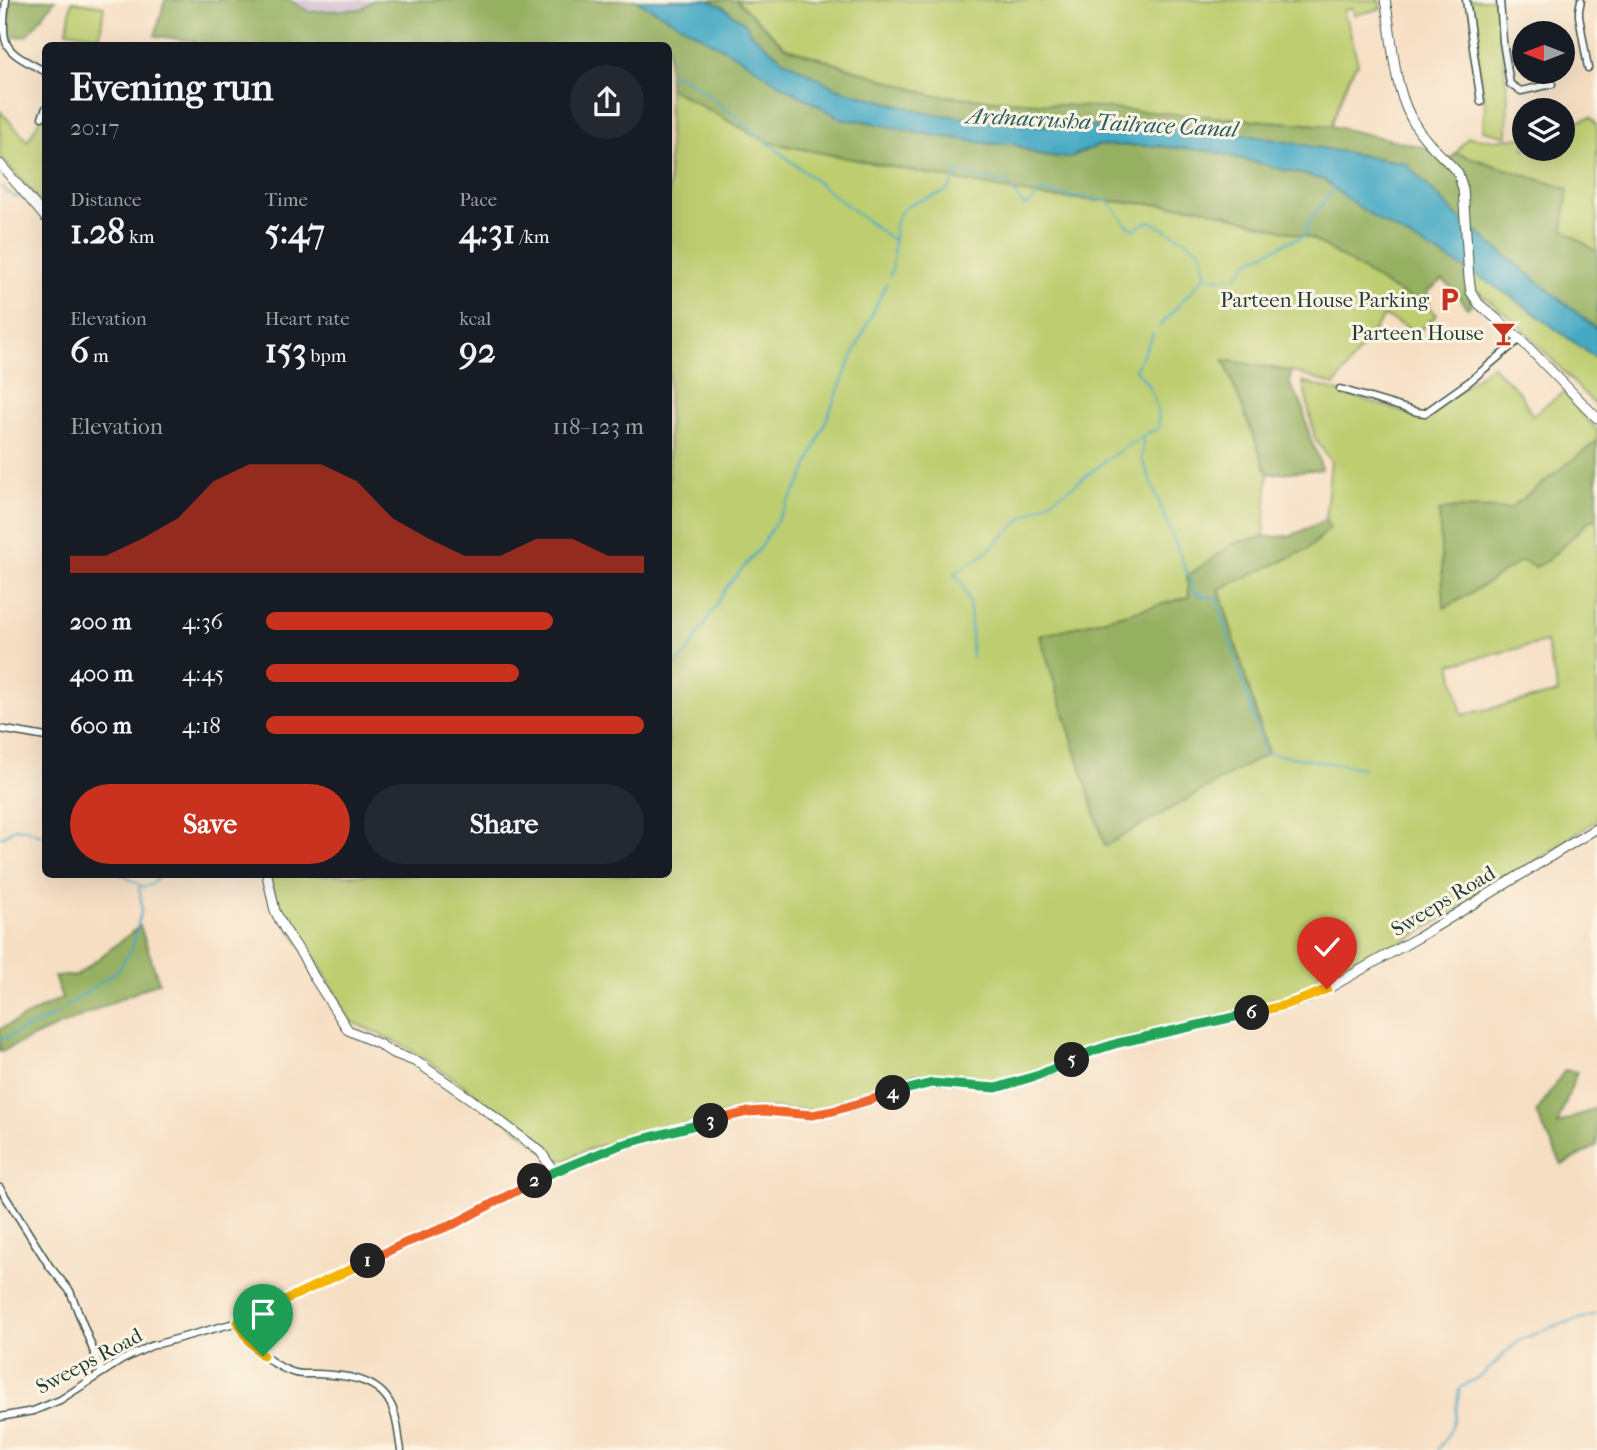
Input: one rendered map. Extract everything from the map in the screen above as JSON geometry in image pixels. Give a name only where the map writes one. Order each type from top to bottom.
[{"type":"street","points":[[6,0],[1,19],[1,41],[8,52],[42,70]]},
{"type":"street","points":[[1385,0],[1405,107],[1422,134],[1458,173],[1463,189],[1471,292],[1479,304],[1520,339],[1597,418]]},
{"type":"street","points":[[1466,0],[1481,102]]},
{"type":"street","points":[[1500,0],[1510,84],[1521,91],[1552,85]]},
{"type":"street","points":[[1581,0],[1578,10],[1588,68]]},
{"type":"street","points":[[0,164],[42,213]]},
{"type":"street","points":[[1340,389],[1425,413],[1470,381],[1520,339]]},
{"type":"street","points":[[0,729],[42,736]]},
{"type":"street","name":"Sweeps Road","points":[[0,1416],[33,1411],[60,1400],[122,1360],[151,1346],[238,1322],[405,1243],[454,1224],[554,1172],[620,1145],[748,1112],[812,1115],[833,1111],[932,1083],[996,1088],[1039,1075],[1105,1047],[1308,998],[1417,938],[1597,828]]},
{"type":"street","points":[[268,878],[275,911],[348,1030],[417,1062],[541,1152],[554,1172]]},
{"type":"street","points":[[0,1188],[50,1267],[70,1291],[102,1373]]},
{"type":"street","points":[[238,1322],[250,1342],[263,1356],[294,1374],[334,1375],[370,1382],[389,1400],[395,1416],[401,1450]]},
{"type":"shaded area","points":[[289,0],[373,0],[361,9],[310,12]]},
{"type":"green space","points":[[12,0],[55,0],[27,36],[4,38]]},
{"type":"green space","points":[[165,0],[289,0],[310,12],[361,9],[373,0],[636,0],[844,120],[864,121],[918,133],[993,144],[1014,144],[1037,154],[1068,158],[1099,145],[1211,151],[1324,180],[1378,220],[1465,269],[1466,292],[1472,304],[1467,308],[1443,280],[1427,292],[1430,308],[1391,288],[1311,238],[1198,207],[1044,197],[767,142],[672,90],[672,42],[195,42],[155,36]]},
{"type":"green space","points":[[707,0],[736,0],[785,47],[932,95],[1331,126],[1427,148],[1447,163],[1456,153],[1568,189],[1563,229],[1597,252],[1597,329],[1459,218],[1405,163],[1213,129],[1022,125],[926,113],[836,88],[782,59],[751,33],[745,23],[721,6]]},
{"type":"green space","points":[[736,0],[1379,0],[1381,9],[1354,15],[1353,8],[1344,10],[1358,63],[1346,84],[1331,126],[932,95],[785,47]]},
{"type":"green space","points":[[1469,0],[1496,0],[1508,96],[1507,136],[1483,130],[1485,104]]},
{"type":"green space","points":[[72,1],[104,6],[100,36],[67,31]]},
{"type":"green space","points":[[672,90],[767,142],[1044,197],[1198,207],[1311,238],[1391,288],[1430,308],[1437,315],[1418,332],[1384,316],[1335,385],[1291,371],[1224,360],[1268,474],[1264,537],[1235,543],[1190,597],[1040,636],[1268,753],[1219,588],[1306,550],[1329,528],[1325,520],[1331,461],[1315,439],[1303,382],[1425,419],[1492,365],[1520,393],[1532,415],[1563,393],[1597,430],[1597,820],[1510,878],[1397,946],[1361,963],[1318,989],[1284,1002],[1127,1039],[997,1085],[936,1080],[824,1110],[763,1108],[736,1111],[619,1140],[584,1151],[567,1160],[554,1159],[462,1084],[405,1046],[350,1021],[319,964],[304,950],[281,916],[271,878],[672,878]],"holes":[[[1546,642],[1558,693],[1462,715],[1451,664]]]},
{"type":"green space","points":[[0,111],[28,141],[42,115],[42,204],[0,156]]},
{"type":"green space","points":[[1591,117],[1597,126],[1597,252],[1563,229],[1568,189],[1456,153],[1468,137],[1493,140],[1512,138],[1512,161],[1575,161],[1575,122]]},
{"type":"green space","points":[[1471,272],[1513,298],[1597,359],[1597,407],[1519,325],[1476,290]]},
{"type":"green space","points":[[1224,360],[1291,371],[1290,384],[1302,405],[1311,441],[1322,469],[1268,474]]},
{"type":"green space","points":[[1597,441],[1597,520],[1590,520],[1547,561],[1536,567],[1521,561],[1444,608],[1439,511],[1455,508],[1509,509]]},
{"type":"green space","points":[[1325,520],[1330,528],[1307,550],[1219,589],[1268,753],[1105,846],[1040,636],[1189,597],[1187,576],[1235,543],[1264,537],[1291,536]]},
{"type":"green space","points":[[140,926],[159,982],[0,1052],[0,1029],[62,998],[54,976],[76,976]]},
{"type":"green space","points":[[1565,1070],[1577,1072],[1557,1125],[1597,1107],[1597,1146],[1562,1165],[1536,1113]]},
{"type":"water","points":[[636,0],[707,0],[721,6],[745,23],[751,33],[782,59],[836,88],[926,113],[1022,125],[1213,129],[1405,163],[1459,218],[1597,329],[1597,359],[1513,298],[1378,220],[1324,180],[1211,151],[1099,145],[1068,158],[1037,154],[1014,144],[993,144],[918,133],[864,121],[844,120]]},
{"type":"waterway","points":[[672,75],[691,82],[894,241]]},
{"type":"waterway","points":[[890,276],[896,221],[900,213],[910,205],[949,189],[958,172],[1008,184],[1024,206],[1030,204],[1038,193],[1042,192],[1108,201],[1128,226],[1135,229],[1151,221],[1194,245],[1202,254],[1205,276]]},
{"type":"waterway","points":[[0,187],[15,197],[21,197]]},
{"type":"waterway","points":[[1308,224],[1334,188]]},
{"type":"waterway","points":[[36,199],[42,199]]},
{"type":"waterway","points":[[1206,277],[1235,277],[1247,262],[1301,238],[1307,227]]},
{"type":"waterway","points":[[1159,327],[1204,277]]},
{"type":"waterway","points":[[672,670],[688,652],[726,588],[759,549],[802,480],[849,364],[886,284]]},
{"type":"waterway","points":[[972,657],[969,603],[966,592],[954,574],[982,556],[1024,517],[1069,489],[1113,455],[1159,428],[1153,396],[1146,382],[1135,370],[1153,334]]},
{"type":"waterway","points":[[1143,436],[1142,459],[1195,593],[1217,599],[1265,753],[1363,768]]},
{"type":"waterway","points":[[0,836],[14,828],[42,835]]},
{"type":"waterway","points":[[127,878],[143,887],[151,885],[157,878]]},
{"type":"waterway","points":[[66,1007],[117,971],[132,949],[142,908],[139,885]]},
{"type":"waterway","points":[[0,1040],[57,1013]]},
{"type":"waterway","points":[[1438,1450],[1454,1421],[1459,1389],[1485,1373],[1518,1341],[1554,1326],[1597,1314]]},
{"type":"place","name":"Parteen House Parking","points":[[1449,300]]},
{"type":"place","name":"Parteen House","points":[[1504,333]]},
{"type":"route","points":[[263,1356],[250,1342],[238,1322],[405,1243],[454,1224],[554,1172],[620,1145],[748,1112],[812,1115],[833,1111],[932,1083],[996,1088],[1039,1075],[1118,1043],[1271,1009],[1327,989]]},
{"type":"water label","name":"Ardnacrusha Tailrace Canal","points":[[1102,122]]}]
